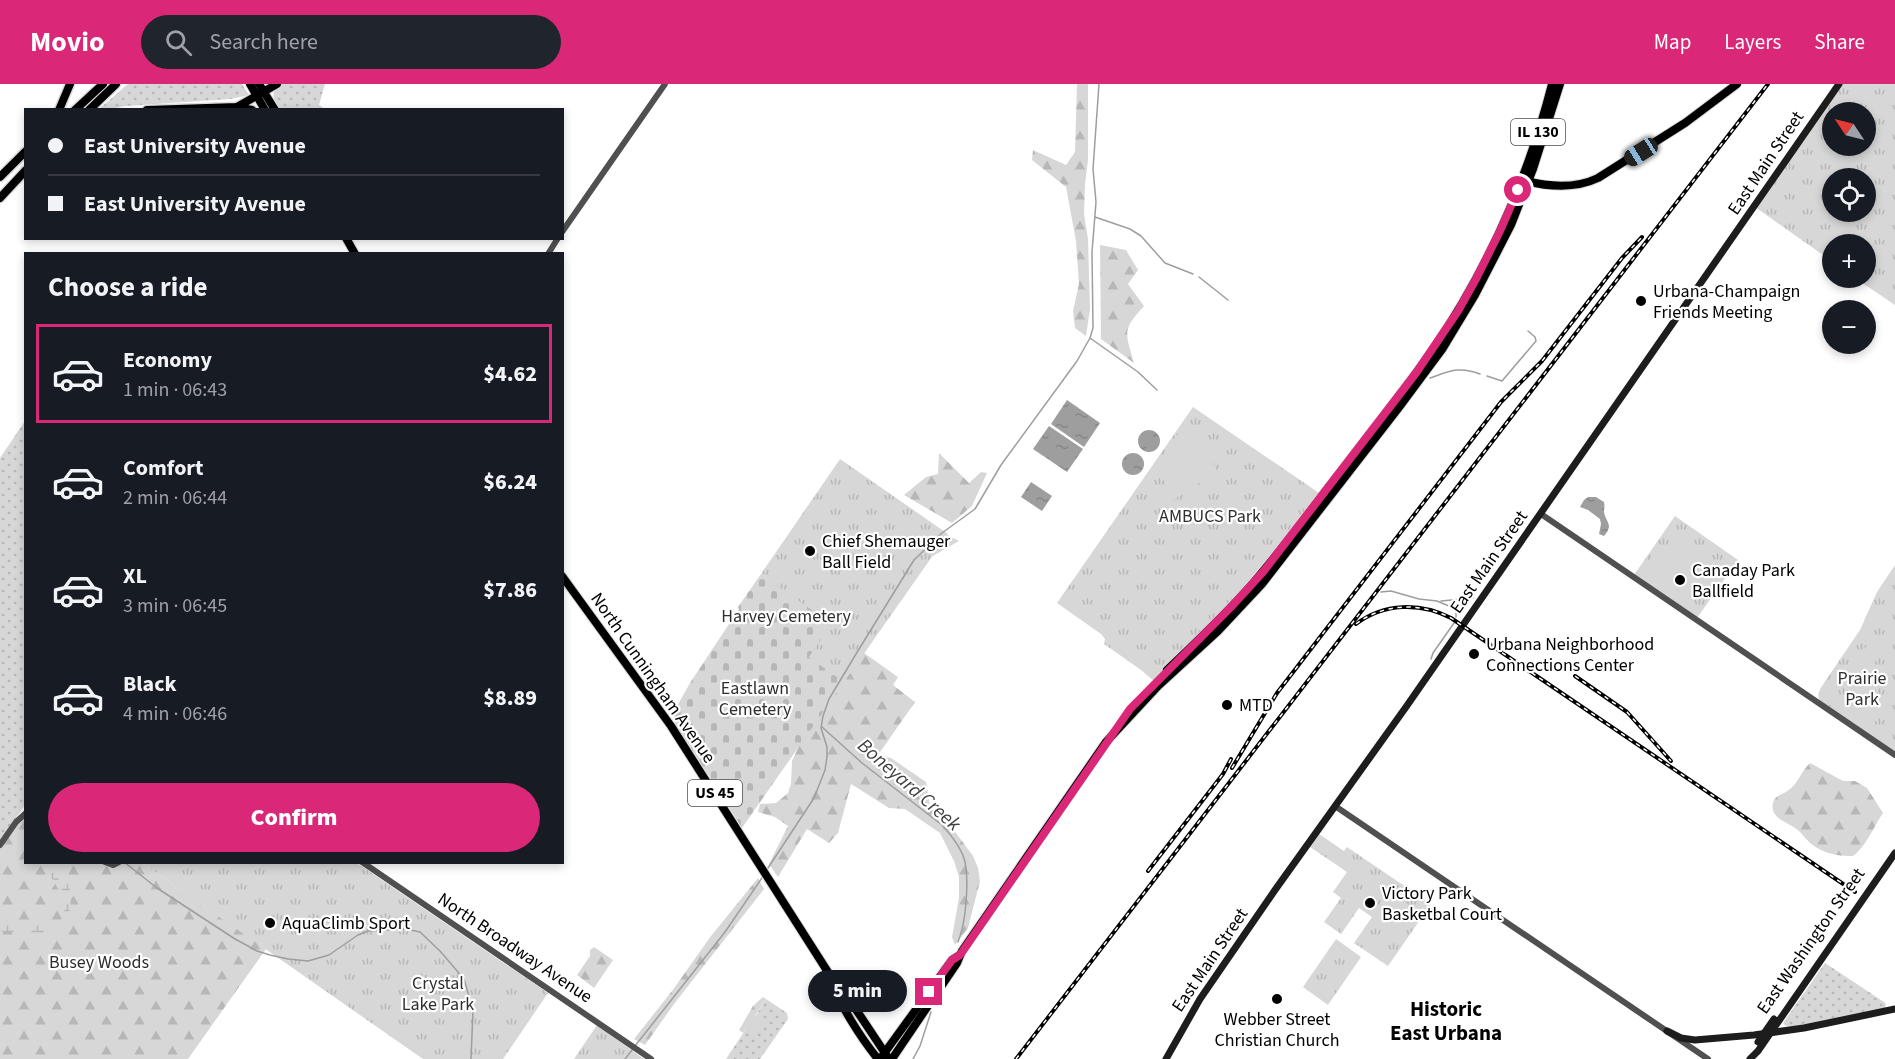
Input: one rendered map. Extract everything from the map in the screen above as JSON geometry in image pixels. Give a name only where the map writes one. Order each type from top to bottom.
[{"type":"highway","points":[[60,108],[70,84]]},
{"type":"highway","points":[[77,108],[103,84]]},
{"type":"highway","points":[[90,108],[116,84]]},
{"type":"highway","points":[[237,107],[260,91],[277,84]]},
{"type":"highway","points":[[207,108],[242,108]]},
{"type":"highway","points":[[0,177],[24,153]]},
{"type":"highway","points":[[0,183],[24,159]]},
{"type":"highway","points":[[2,195],[24,172]]},
{"type":"highway","points":[[2,195],[24,177]]},
{"type":"main road","points":[[250,84],[260,91],[273,108]]},
{"type":"main road","name":"IL 130","points":[[1525,181],[1552,84]]},
{"type":"main road","name":"IL 130","points":[[1536,163],[1560,84]]},
{"type":"main road","points":[[1525,181],[1547,185],[1576,185],[1593,181],[1685,123],[1737,84]]},
{"type":"main road","name":"East Main Street","points":[[1166,1059],[1200,999],[1541,514],[1839,84]]},
{"type":"main road","points":[[260,91],[264,108]]},
{"type":"main road","points":[[885,1058],[899,1055],[960,955],[1106,742],[1158,686],[1218,631],[1262,584],[1418,383],[1460,321],[1487,274],[1510,228],[1525,181],[1536,163]]},
{"type":"main road","points":[[1536,163],[1539,175],[1547,185]]},
{"type":"main road","name":"North Cunningham Avenue","points":[[564,579],[671,726],[885,1058]]},
{"type":"main road","name":"East Washington Street","points":[[1752,1056],[1758,1051],[1766,1034],[1895,848]]},
{"type":"main road","name":"East Washington Street","points":[[1766,1034],[1780,1019],[1895,853]]},
{"type":"main road","points":[[885,1058],[898,1035],[952,960],[960,955]]},
{"type":"main road","name":"North Cunningham Avenue","points":[[834,980],[836,991],[865,1042],[885,1058]]},
{"type":"main road","points":[[1667,1031],[1682,1038],[1695,1040],[1766,1034],[1895,1010]]},
{"type":"main road","points":[[1780,1019],[1781,1025],[1788,1031]]},
{"type":"main road","points":[[875,1040],[886,1040],[898,1035]]},
{"type":"street","points":[[564,229],[665,84]]},
{"type":"street","points":[[1541,514],[1895,755]]},
{"type":"street","points":[[1335,806],[1708,1059]]},
{"type":"street","points":[[0,845],[24,815]]},
{"type":"street","name":"North Broadway Avenue","points":[[365,864],[651,1059]]},
{"type":"green space","points":[[128,84],[242,84],[249,95],[231,99],[100,108]]},
{"type":"green space","points":[[282,84],[325,84],[319,105],[324,108],[278,108],[274,95],[276,89]]},
{"type":"green space","points":[[1077,84],[1088,84],[1088,160],[1084,214],[1088,239],[1090,309],[1086,336],[1075,328],[1073,311],[1079,284],[1076,241],[1066,187],[1032,160],[1033,150],[1066,165],[1075,152]]},
{"type":"green space","points":[[1840,84],[1895,84],[1895,305],[1870,288],[1876,288],[1876,234],[1822,234],[1822,254],[1755,207],[1822,110],[1822,156],[1876,156],[1876,102],[1828,102]]},
{"type":"green space","points":[[1100,245],[1126,250],[1138,270],[1128,284],[1144,306],[1132,321],[1127,332],[1134,363],[1101,339]]},
{"type":"green space","name":"AMBUCS Park","points":[[1193,407],[1322,495],[1212,626],[1155,682],[1104,644],[1105,639],[1101,634],[1057,603]]},
{"type":"green space","points":[[24,422],[24,806],[0,840],[0,458]]},
{"type":"green space","points":[[1188,426],[1216,468],[1216,472],[1173,500],[1164,480],[1164,460],[1172,442]]},
{"type":"green space","points":[[939,453],[969,483],[981,472],[987,473],[972,506],[952,523],[904,495],[926,477],[938,474]]},
{"type":"green space","points":[[840,459],[948,534],[844,682],[809,657],[832,624],[761,574]]},
{"type":"green space","points":[[1675,516],[1738,560],[1697,618],[1634,575]]},
{"type":"green space","name":"Harvey Cemetery","points":[[938,530],[959,541],[931,557],[864,653],[898,677],[893,685],[915,702],[878,755],[891,758],[926,782],[930,807],[953,829],[973,856],[978,868],[980,881],[968,928],[955,945],[952,937],[959,898],[959,877],[954,861],[940,833],[905,809],[889,808],[851,784],[838,833],[829,843],[807,829],[778,877],[769,864],[788,826],[775,817],[758,812],[760,804],[776,803],[788,793],[791,784],[792,761],[813,716],[766,575]]},
{"type":"green space","name":"Canaday Park Ballfield","points":[[1678,552],[1691,552],[1709,560],[1686,592],[1682,592],[1651,569],[1661,558]]},
{"type":"green space","name":"Prairie Park","points":[[1895,565],[1895,752],[1820,701],[1818,696],[1821,687],[1860,630],[1877,592]]},
{"type":"green space","name":"Eastlawn Cemetery","points":[[761,574],[832,624],[809,657],[844,682],[742,828],[674,722],[672,715],[690,683]]},
{"type":"green space","points":[[1867,645],[1880,655],[1865,675],[1852,666]]},
{"type":"green space","points":[[1856,678],[1890,701],[1875,722],[1842,699]]},
{"type":"green space","points":[[1810,763],[1843,781],[1855,781],[1867,788],[1883,813],[1866,842],[1853,856],[1825,852],[1774,813],[1774,800],[1793,786]]},
{"type":"green space","name":"Busey Woods","points":[[24,814],[24,864],[143,864],[266,949],[188,1059],[0,1059],[0,845]]},
{"type":"green space","points":[[1319,834],[1344,851],[1347,847],[1431,904],[1388,966],[1354,943],[1372,917],[1359,908],[1341,934],[1324,922],[1341,898],[1333,892],[1347,872],[1310,847]]},
{"type":"green space","points":[[44,864],[53,864],[65,879],[70,890],[69,911],[64,925],[54,934],[47,936],[0,932],[0,919],[48,927],[59,925],[66,906]]},
{"type":"green space","name":"Crystal Lake Park","points":[[143,864],[358,864],[548,993],[503,1059],[423,1059]]},
{"type":"green space","points":[[758,878],[764,889],[674,1004],[645,1045],[634,1039],[711,936]]},
{"type":"green space","points":[[1336,939],[1361,957],[1328,1005],[1303,987]]},
{"type":"green space","points":[[594,947],[613,960],[594,988],[577,975],[590,956],[590,950]]},
{"type":"green space","points":[[1825,963],[1884,1002],[1885,1009],[1803,1025],[1785,1025],[1783,1023]]},
{"type":"green space","points":[[763,997],[766,999],[755,1016],[763,1026],[758,1032],[746,1029],[743,1033],[739,1030],[753,1006]]},
{"type":"green space","points":[[766,999],[787,1013],[788,1019],[760,1059],[726,1059],[746,1029],[763,1026],[755,1017]]},
{"type":"green space","points":[[597,1025],[644,1059],[574,1059]]},
{"type":"water","points":[[1067,400],[1100,423],[1084,447],[1051,424]]},
{"type":"water","points":[[1049,426],[1083,449],[1067,472],[1033,449]]},
{"type":"water","points":[[1149,430],[1157,433],[1160,441],[1157,449],[1149,452],[1141,449],[1138,441],[1141,433]]},
{"type":"water","points":[[1133,453],[1141,456],[1144,464],[1141,472],[1133,475],[1125,472],[1122,464],[1125,456]]},
{"type":"water","points":[[1031,482],[1052,496],[1042,511],[1021,497]]},
{"type":"water","points":[[1588,497],[1596,497],[1604,502],[1604,512],[1609,526],[1604,536],[1599,534],[1600,519],[1580,507]]},
{"type":"waterway","points":[[766,871],[814,798],[825,770],[827,757],[827,747],[821,728],[823,716],[829,699],[856,654],[914,560],[942,533],[975,509],[1001,465],[1077,361],[1090,338],[1093,328],[1092,252],[1096,202],[1093,169],[1099,84]]},
{"type":"waterway","points":[[1095,217],[1130,229],[1141,236],[1165,263],[1193,274]]},
{"type":"waterway","points":[[1199,277],[1228,300]]},
{"type":"waterway","points":[[1487,376],[1502,381],[1536,341],[1528,331]]},
{"type":"waterway","points":[[1090,338],[1138,372],[1157,390]]},
{"type":"waterway","points":[[1430,378],[1460,370],[1480,374]]},
{"type":"waterway","points":[[1381,592],[1391,591],[1419,599],[1437,601],[1456,609],[1456,617]]},
{"type":"waterway","points":[[1441,601],[1473,598]]},
{"type":"waterway","points":[[1431,659],[1454,623]]},
{"type":"waterway","name":"Boneyard Creek","points":[[822,727],[862,763],[942,825],[959,847],[965,862],[967,892],[965,914],[958,942]]},
{"type":"waterway","points":[[127,864],[157,888],[235,939],[270,955],[308,961],[329,955],[358,935],[368,931],[406,929],[420,932],[464,979],[473,1010],[471,1059]]},
{"type":"waterway","points":[[635,1046],[725,932],[764,875]]},
{"type":"waterway","name":"Boneyard Creek","points":[[913,1059],[920,1046],[931,1012]]},
{"type":"waterway","points":[[625,1059],[632,1050]]},
{"type":"railway","points":[[1016,1059],[1768,84]]},
{"type":"railway","points":[[1232,768],[1277,693],[1501,402],[1542,361],[1622,258],[1642,237]]},
{"type":"railway","points":[[1356,624],[1378,612],[1402,607],[1427,609],[1451,618],[1855,892]]},
{"type":"railway","points":[[1575,676],[1627,712],[1671,761]]},
{"type":"railway","points":[[1148,871],[1223,774],[1231,759]]},
{"type":"place","name":"Urbana-Champaign Friends Meeting","points":[[1641,301]]},
{"type":"place","name":"Chief Shemauger Ball Field","points":[[810,551]]},
{"type":"place","name":"Canaday Park Ballfield","points":[[1680,580]]},
{"type":"place","name":"Urbana Neighborhood Connections Center","points":[[1474,654]]},
{"type":"place","name":"MTD","points":[[1227,705]]},
{"type":"place","name":"Victory Park Basketbal Court","points":[[1370,903]]},
{"type":"place","name":"AquaClimb Sport","points":[[270,923]]},
{"type":"place","name":"Webber Street Christian Church","points":[[1277,999]]},
{"type":"district","name":"Historic East Urbana","points":[[1446,1021]]},
{"type":"route","points":[[929,992],[952,960],[960,955],[1130,709],[1263,572],[1416,373],[1458,311],[1476,279],[1518,190]]}]
